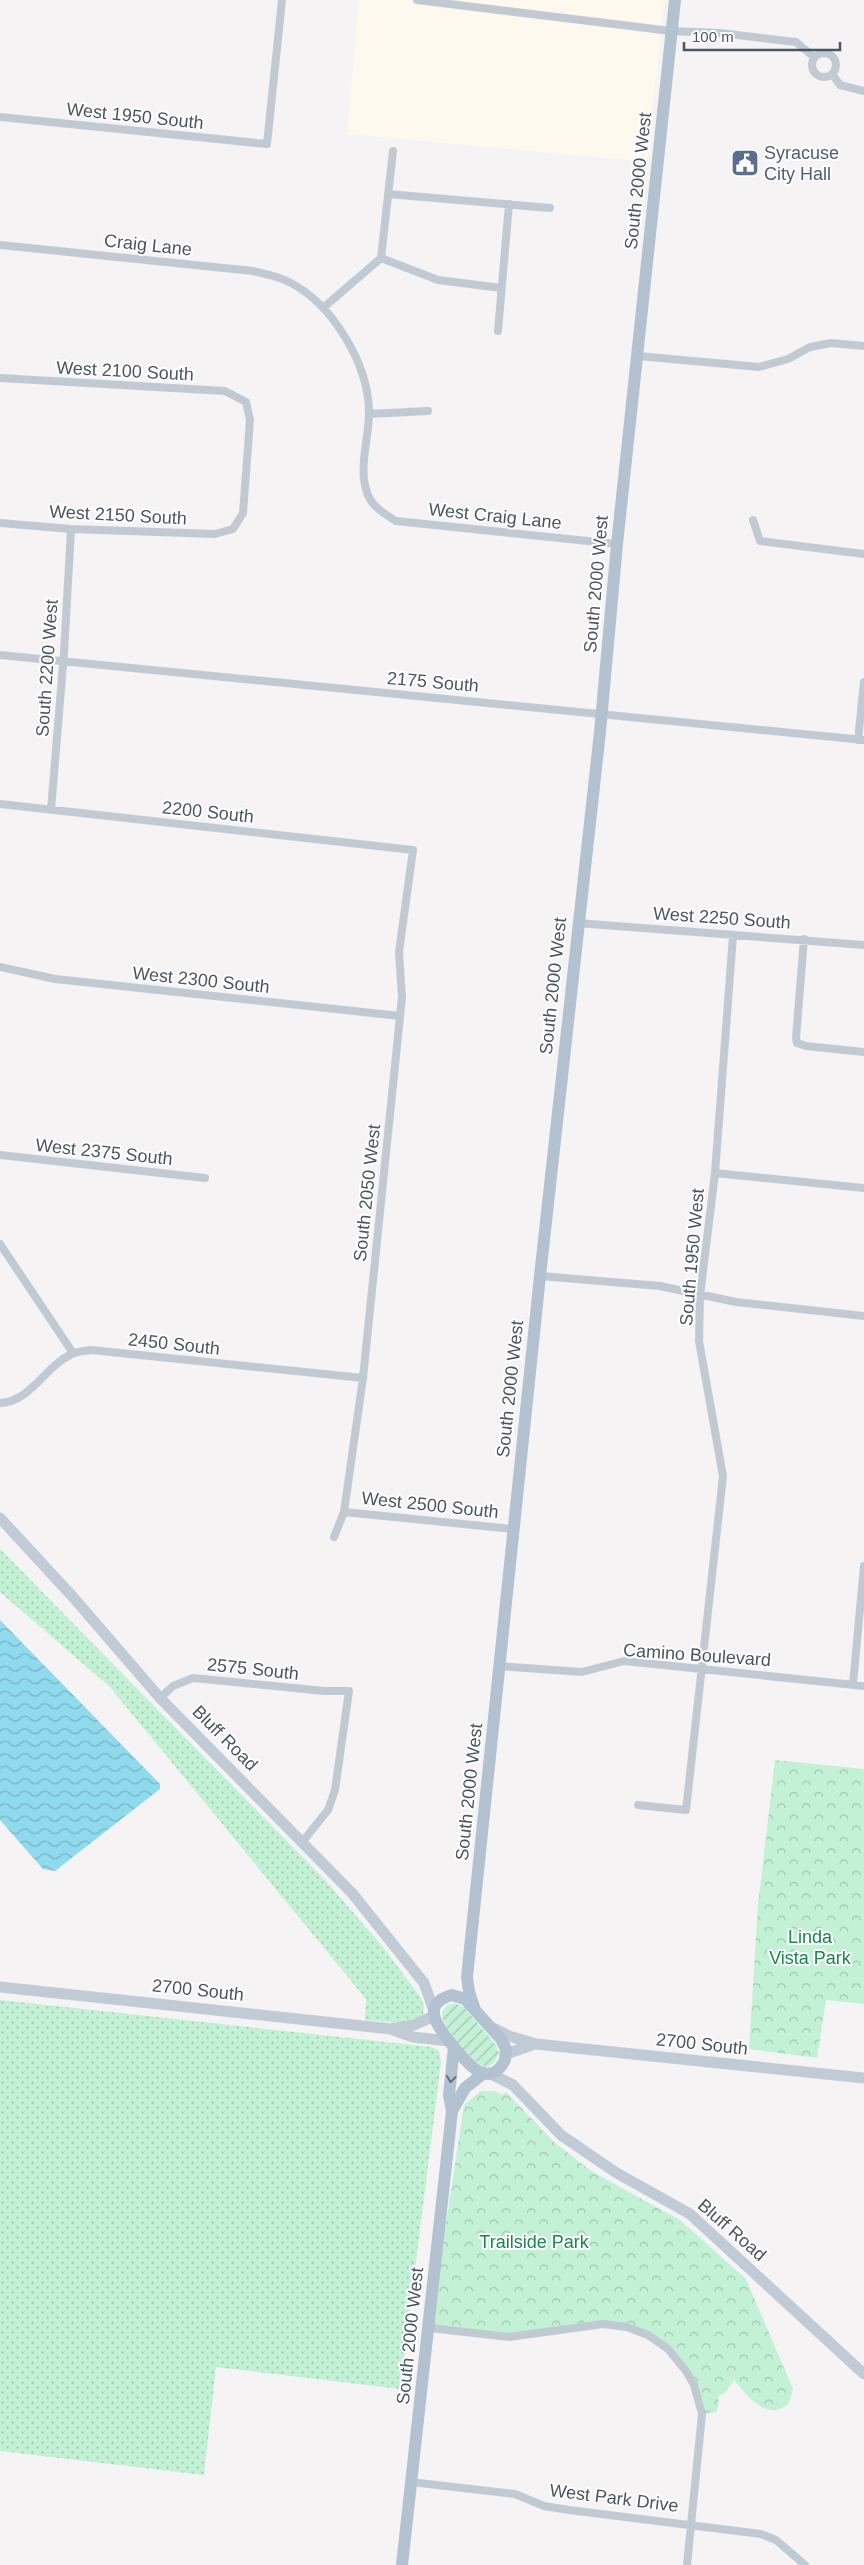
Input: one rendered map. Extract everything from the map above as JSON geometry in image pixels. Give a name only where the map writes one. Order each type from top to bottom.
[{"type":"main road","name":"South 2000 West","points":[[475,2010],[469,1992],[467,1977],[577,923],[602,714],[617,544],[675,0]]},
{"type":"main road","points":[[467,1977],[449,1996],[439,2002],[434,2013],[436,2025],[470,2066],[486,2073]]},
{"type":"main road","points":[[449,1996],[465,1999],[504,2043],[506,2057]]},
{"type":"main road","name":"South 2000 West","points":[[402,2565],[430,2328],[452,2111],[450,2095],[451,2044]]},
{"type":"main road","name":"South 2000 West","points":[[452,2111],[465,2088],[486,2073],[498,2069],[506,2057]]},
{"type":"street","name":"West 1950 South","points":[[0,117],[267,144],[282,0]]},
{"type":"street","points":[[417,0],[671,31],[796,42],[814,57]]},
{"type":"street","points":[[825,53],[832,56],[836,63],[832,74],[824,77],[814,72],[812,65],[814,57],[825,53]]},
{"type":"street","points":[[832,74],[840,85],[864,91]]},
{"type":"street","points":[[323,308],[381,258],[393,151]]},
{"type":"street","points":[[388,194],[550,208]]},
{"type":"street","points":[[498,331],[508,204]]},
{"type":"street","name":"Craig Lane","points":[[0,245],[253,271],[290,283],[323,308],[356,354],[366,384],[369,414],[365,488],[375,507]]},
{"type":"street","points":[[381,258],[438,280],[501,288]]},
{"type":"street","points":[[638,356],[759,367],[788,358],[810,347],[831,343],[864,346]]},
{"type":"street","name":"West 2100 South","points":[[0,378],[225,391],[246,402],[250,420],[243,513],[233,529]]},
{"type":"street","points":[[369,414],[428,411]]},
{"type":"street","name":"West Craig Lane","points":[[375,507],[396,521],[617,544]]},
{"type":"street","points":[[753,520],[760,541],[864,554]]},
{"type":"street","name":"West 2150 South","points":[[0,523],[72,529],[215,534],[233,529]]},
{"type":"street","name":"South 2200 West","points":[[51,810],[72,529]]},
{"type":"street","name":"2175 South","points":[[0,655],[861,740]]},
{"type":"street","points":[[861,740],[864,682]]},
{"type":"street","name":"2200 South","points":[[0,804],[413,850]]},
{"type":"street","name":"South 2050 West","points":[[334,1537],[344,1512],[363,1378],[402,997],[398,952],[413,850]]},
{"type":"street","name":"West 2250 South","points":[[577,923],[864,945]]},
{"type":"street","name":"South 1950 West","points":[[638,1804],[686,1810],[702,1668],[723,1476],[699,1341],[700,1296],[715,1173],[733,936]]},
{"type":"street","points":[[804,939],[797,1043],[806,1046],[864,1052]]},
{"type":"street","name":"West 2300 South","points":[[0,967],[55,979],[400,1016]]},
{"type":"street","name":"West 2375 South","points":[[0,1155],[205,1178]]},
{"type":"street","points":[[715,1173],[864,1188]]},
{"type":"street","points":[[0,1244],[73,1353]]},
{"type":"street","points":[[540,1276],[660,1286],[700,1296],[864,1316]]},
{"type":"street","name":"2450 South","points":[[0,1403],[13,1402],[50,1368],[73,1353],[91,1350],[363,1378]]},
{"type":"street","name":"West 2500 South","points":[[344,1512],[513,1529]]},
{"type":"street","name":"Bluff Road","points":[[0,1518],[73,1597],[160,1698],[303,1841],[358,1900],[424,1983],[434,2013]]},
{"type":"street","points":[[853,1684],[864,1566]]},
{"type":"street","name":"Camino Boulevard","points":[[499,1666],[582,1672],[624,1661],[864,1686]]},
{"type":"street","name":"2575 South","points":[[160,1698],[173,1686],[194,1678],[324,1691],[348,1691],[335,1790],[328,1810],[303,1841]]},
{"type":"street","name":"Bluff Road","points":[[424,1983],[449,1996]]},
{"type":"street","name":"2700 South","points":[[0,1987],[392,2029]]},
{"type":"street","points":[[392,2029],[414,2025],[434,2013]]},
{"type":"street","name":"2700 South","points":[[489,2025],[508,2036],[536,2044],[864,2078]]},
{"type":"street","points":[[392,2029],[413,2036],[451,2044]]},
{"type":"street","name":"2700 South","points":[[506,2057],[522,2047],[536,2044]]},
{"type":"street","name":"Bluff Road","points":[[506,2057],[511,2078],[520,2091],[560,2135],[615,2172],[690,2214],[864,2374]]},
{"type":"street","name":"Bluff Road","points":[[486,2073],[506,2080],[520,2091]]},
{"type":"street","points":[[430,2328],[509,2338],[580,2326],[604,2324],[627,2328],[648,2336],[668,2350],[686,2371],[700,2402],[702,2423],[687,2565]]},
{"type":"street","name":"West Park Drive","points":[[411,2482],[515,2494],[544,2506],[569,2510],[760,2534],[776,2540],[805,2565]]},
{"type":"shaded area","points":[[359,0],[664,0],[647,162],[347,134]]},
{"type":"green space","points":[[0,1549],[326,1881],[383,1947],[421,1998],[424,2006],[423,2016],[401,2023],[365,2020],[366,1999],[110,1687],[0,1592]]},
{"type":"green space","name":"Linda Vista Park","points":[[775,1760],[864,1769],[864,2004],[826,2000],[817,2058],[749,2049],[758,1905]]},
{"type":"green space","points":[[0,2000],[432,2047],[439,2051],[441,2062],[400,2389],[216,2367],[204,2475],[0,2451]]},
{"type":"green space","points":[[454,2003],[464,2007],[496,2045],[499,2053],[494,2063],[487,2067],[481,2065],[458,2044],[451,2034],[446,2026],[442,2012],[447,2005]]},
{"type":"green space","name":"Trailside Park","points":[[481,2091],[495,2091],[502,2095],[506,2092],[554,2142],[591,2171],[680,2220],[746,2279],[793,2389],[789,2403],[781,2408],[766,2409],[752,2400],[734,2380],[726,2392],[718,2397],[719,2404],[716,2412],[702,2414],[694,2385],[668,2350],[648,2335],[603,2324],[526,2335],[430,2328],[464,2105]]},
{"type":"water","points":[[0,1620],[160,1784],[160,1789],[55,1871],[43,1869],[0,1820]]},
{"type":"place","name":"Syracuse City Hall","points":[[745,163]]}]
